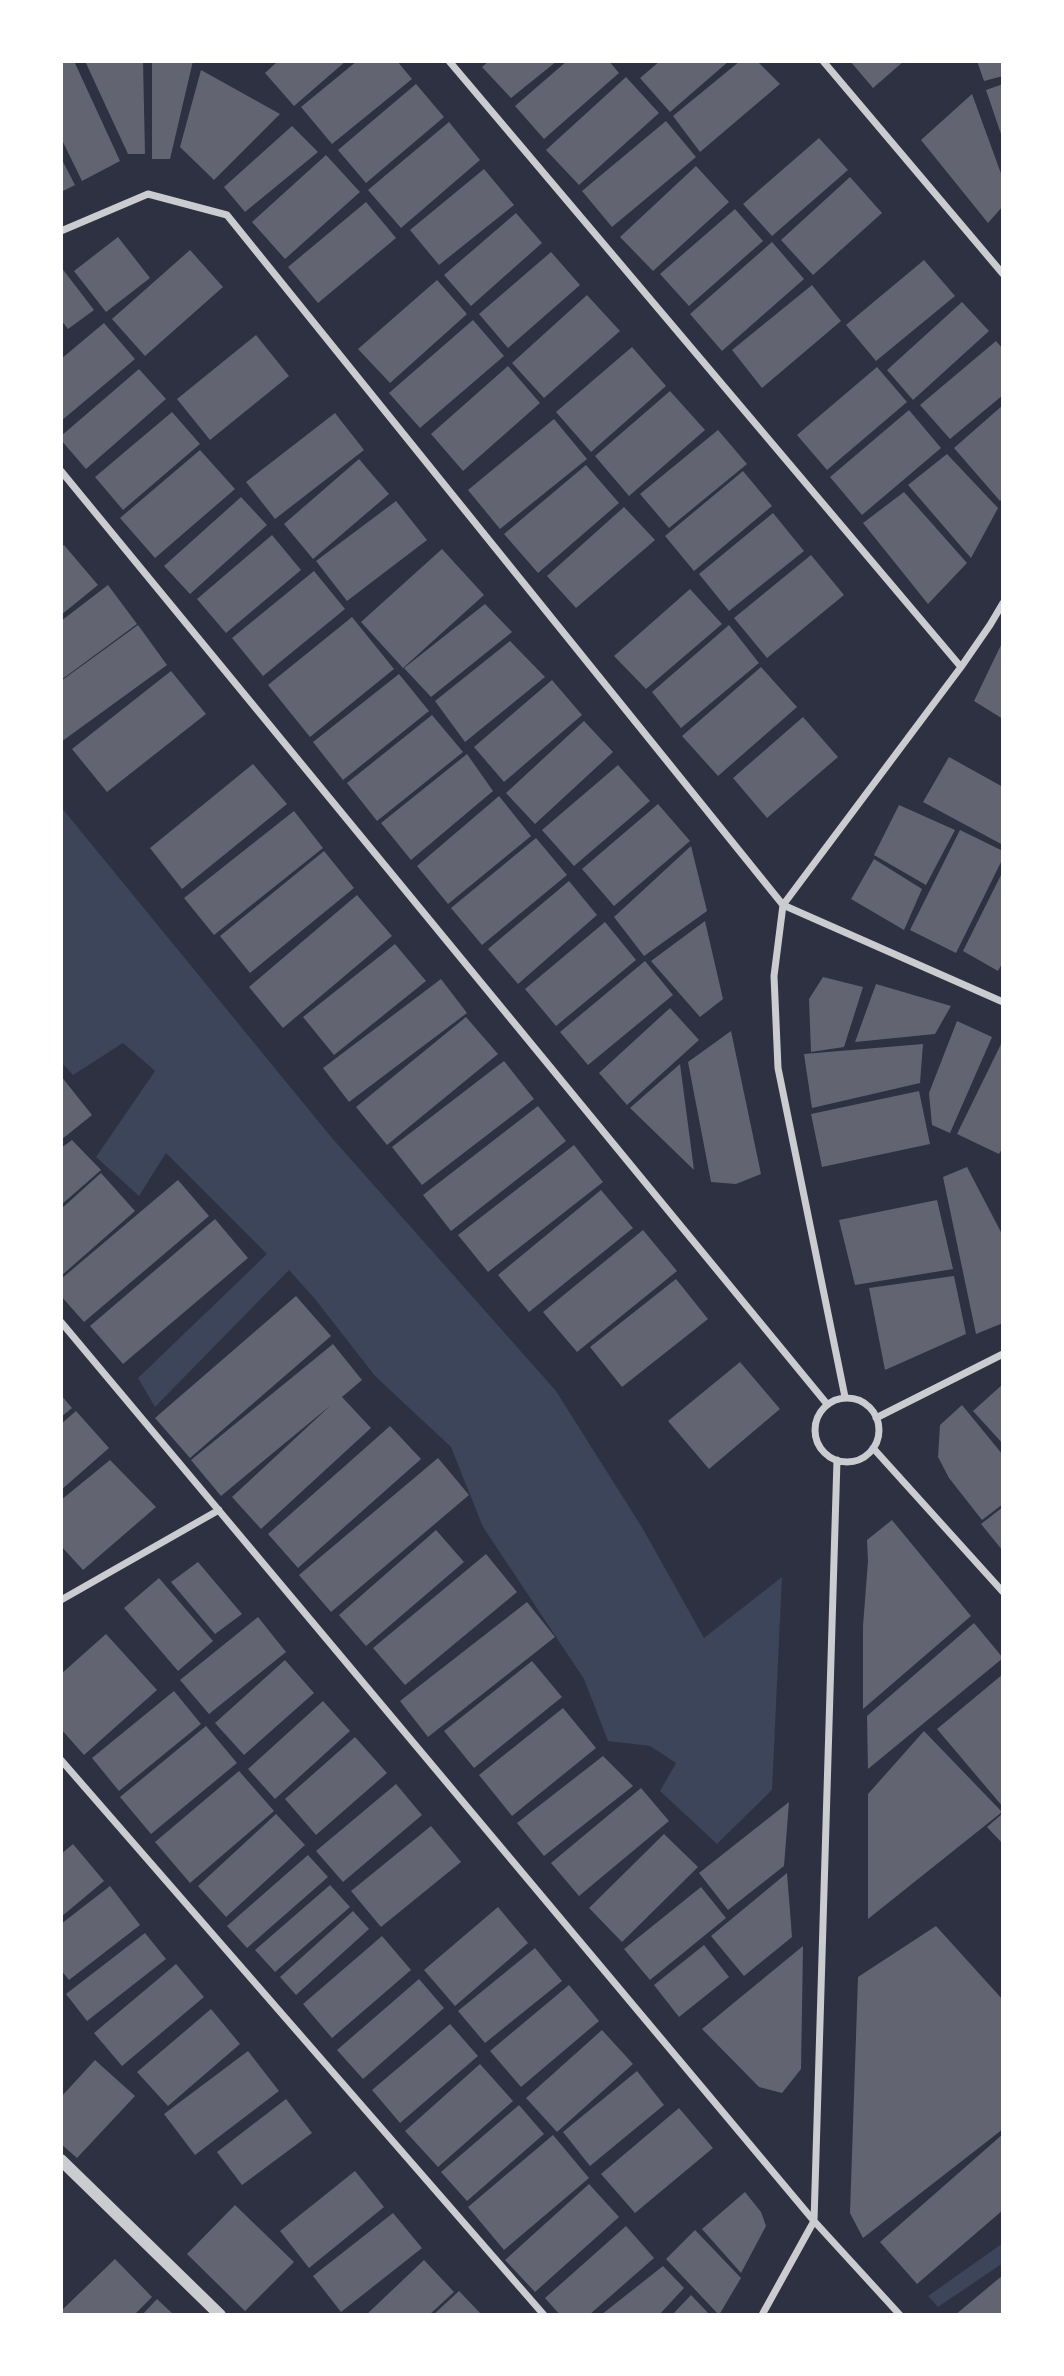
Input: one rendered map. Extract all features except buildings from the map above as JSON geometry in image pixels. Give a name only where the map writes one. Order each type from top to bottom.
[{"type":"street","points":[[449,61],[961,667]]},
{"type":"street","points":[[823,61],[1003,274]]},
{"type":"street","points":[[61,231],[148,194],[227,215],[782,905],[1003,1002]]},
{"type":"street","points":[[61,471],[827,1404]]},
{"type":"street","points":[[845,1397],[778,1068],[774,976],[782,905],[961,667],[1003,603]]},
{"type":"street","points":[[61,1322],[814,2221],[900,2315]]},
{"type":"street","points":[[876,1418],[1003,1354]]},
{"type":"street","points":[[845,1397],[863,1402],[873,1411],[879,1434],[868,1455],[857,1461],[837,1460],[823,1451],[817,1440],[816,1427],[827,1404],[845,1397]]},
{"type":"street","points":[[873,1448],[1003,1592]]},
{"type":"street","points":[[762,2315],[814,2221],[837,1460]]},
{"type":"street","points":[[61,1600],[219,1510]]},
{"type":"street","points":[[61,1760],[544,2315]]},
{"type":"street","points":[[61,2160],[220,2315]]},
{"type":"shaded area","points":[[61,807],[332,1138],[556,1391],[643,1529],[704,1638],[782,1577],[772,1790],[717,1844],[660,1791],[676,1763],[650,1746],[608,1741],[584,1679],[483,1527],[451,1447],[375,1376],[289,1270],[155,1407],[138,1378],[267,1254],[166,1153],[139,1196],[96,1157],[155,1071],[123,1043],[73,1075],[61,1062]]},
{"type":"shaded area","points":[[1003,2243],[1003,2263],[938,2307],[928,2296]]}]
